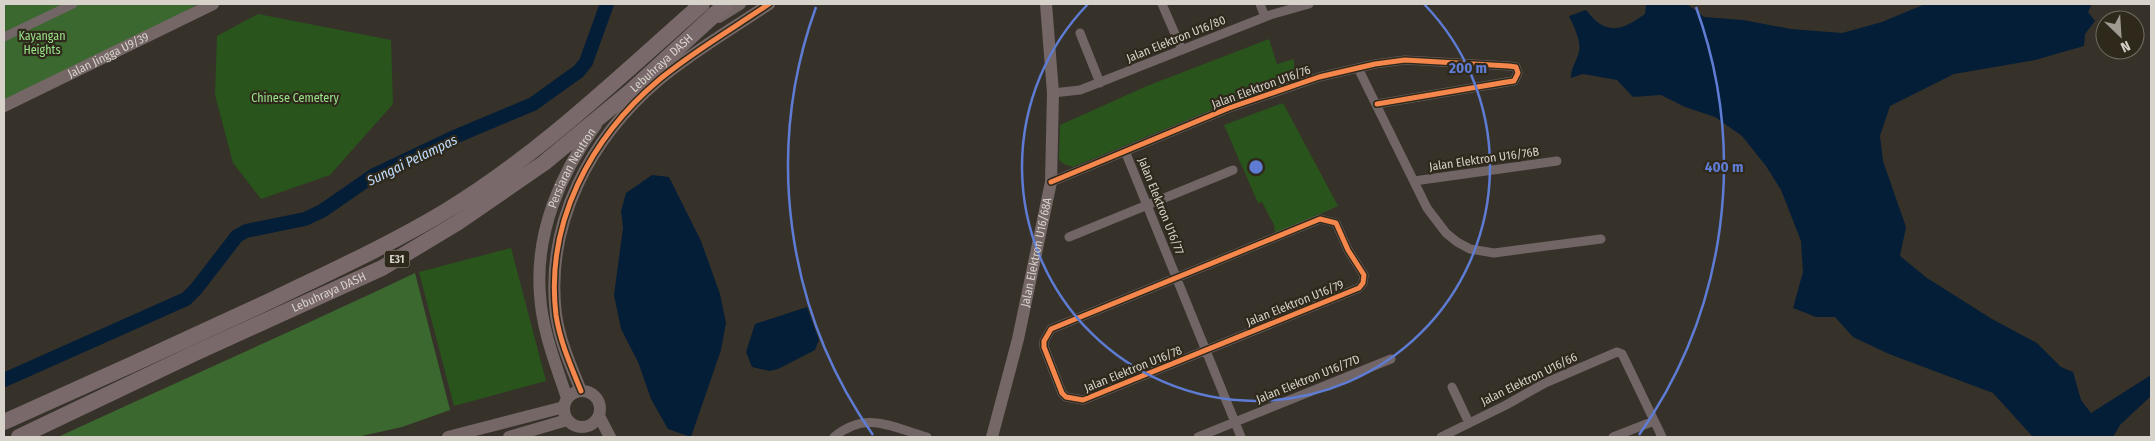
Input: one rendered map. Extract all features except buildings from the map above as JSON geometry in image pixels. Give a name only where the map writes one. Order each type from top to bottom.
[{"type":"highway","name":"Lebuhraya DASH","points":[[4,422],[187,340],[361,258],[446,211],[509,169],[605,89],[702,4]]},
{"type":"highway","name":"Lebuhraya DASH","points":[[19,437],[195,353],[382,268],[457,223],[544,163],[631,91],[726,4]]},
{"type":"street","points":[[4,38],[73,4]]},
{"type":"street","name":"Jalan Jingga U9/39","points":[[4,106],[213,4]]},
{"type":"street","name":"Persiaran Neutron","points":[[566,408],[540,296],[544,241],[554,198],[563,176],[586,139],[613,102],[652,66],[695,33],[740,4]]},
{"type":"street","name":"Persiaran Neutron","points":[[581,391],[564,351],[556,316],[555,283],[558,239],[574,189],[604,138],[629,109],[659,80],[702,46],[769,4]]},
{"type":"street","name":"Jalan Elektron U16/68A","points":[[992,437],[1018,338],[1051,182],[1053,93],[1046,4]]},
{"type":"street","points":[[1162,4],[1182,50]]},
{"type":"street","points":[[1260,4],[1266,17]]},
{"type":"street","name":"Jalan Elektron U16/80","points":[[1053,93],[1080,90],[1266,17],[1309,4]]},
{"type":"street","points":[[1080,34],[1100,82]]},
{"type":"street","name":"Jalan Elektron U16/76","points":[[1051,182],[1229,108],[1292,86],[1358,68],[1405,60],[1509,66],[1516,67],[1518,73],[1514,81],[1377,104]]},
{"type":"street","points":[[1358,68],[1428,208],[1446,233],[1457,242],[1470,249],[1494,253],[1601,239]]},
{"type":"street","name":"Jalan Elektron U16/77","points":[[1125,151],[1241,437]]},
{"type":"street","name":"Jalan Elektron U16/76B","points":[[1414,181],[1557,160]]},
{"type":"street","points":[[1069,237],[1233,170]]},
{"type":"street","name":"Jalan Elektron U16/79","points":[[1176,278],[1320,219],[1336,223],[1348,250],[1364,275],[1363,282],[1359,288],[1206,350]]},
{"type":"street","name":"Jalan Elektron U16/78","points":[[1176,278],[1051,329],[1044,341],[1045,350],[1052,368],[1066,397],[1083,400],[1206,350]]},
{"type":"street","name":"Jalan Elektron U16/66","points":[[1441,437],[1506,405],[1545,383],[1612,354],[1622,354],[1654,420]]},
{"type":"street","name":"Jalan Elektron U16/77D","points":[[1198,437],[1391,359]]},
{"type":"street","points":[[1452,387],[1469,422]]},
{"type":"street","points":[[509,437],[566,408],[575,392],[581,391],[592,394],[597,398],[600,410],[599,416],[589,432],[575,426],[566,408]]},
{"type":"street","points":[[448,437],[566,408]]},
{"type":"street","points":[[599,416],[610,437]]},
{"type":"street","points":[[1614,437],[1654,420],[1662,437]]},
{"type":"street","points":[[834,437],[850,426],[866,421],[927,437]]},
{"type":"green space","name":"Kayangan Heights","points":[[4,4],[198,4],[126,46],[4,105]]},
{"type":"green space","name":"Chinese Cemetery","points":[[258,14],[391,40],[393,104],[330,175],[261,199],[233,163],[215,95],[217,36]]},
{"type":"green space","points":[[1269,39],[1277,64],[1294,59],[1294,79],[1238,99],[1073,167],[1059,160],[1060,125],[1147,86]]},
{"type":"green space","points":[[1283,103],[1338,206],[1275,234],[1274,225],[1262,202],[1258,203],[1224,125]]},
{"type":"green space","points":[[511,248],[546,381],[454,406],[419,272]]},
{"type":"green space","points":[[415,273],[450,410],[402,427],[357,437],[58,437],[326,315]]},
{"type":"water","points":[[1646,4],[1687,4],[1704,17],[1743,20],[1791,29],[1842,33],[1882,22],[1925,4],[2092,4],[2088,12],[2095,21],[2085,34],[2084,46],[2035,60],[1954,74],[1890,106],[1880,136],[1883,161],[1906,227],[1900,256],[1927,278],[1992,319],[2037,343],[2061,367],[2073,372],[2081,400],[2091,413],[2151,375],[2151,396],[2120,425],[2113,437],[2033,437],[1993,393],[1889,354],[1853,337],[1835,317],[1816,317],[1793,308],[1803,272],[1801,241],[1781,190],[1766,166],[1742,136],[1715,117],[1685,107],[1661,95],[1633,97],[1617,80],[1583,74],[1571,78],[1579,45],[1569,16],[1586,10],[1600,24],[1614,28],[1628,24],[1645,14]]},
{"type":"water","points":[[652,175],[669,177],[701,241],[720,294],[726,323],[721,350],[691,437],[668,429],[651,399],[638,362],[621,329],[614,295],[623,228],[621,211],[626,193]]},
{"type":"water","points":[[807,307],[819,340],[815,350],[778,369],[769,371],[752,367],[746,352],[755,324]]},
{"type":"waterway","name":"Sungai Pelampas","points":[[4,380],[186,299],[237,236],[246,231],[305,219],[322,211],[374,175],[452,138],[533,104],[579,71],[586,62],[607,4]]},
{"type":"cycle path","points":[[581,391],[560,335],[556,315],[554,281],[558,248],[566,215],[578,185],[593,155],[635,102],[686,59],[769,4]]},
{"type":"cycle path","points":[[1051,182],[1229,108],[1319,77],[1375,64],[1405,60],[1509,66],[1516,67],[1518,73],[1514,81],[1377,104]]},
{"type":"cycle path","points":[[1320,219],[1336,223],[1348,250],[1364,275],[1363,283],[1359,288],[1083,400],[1066,397],[1062,393],[1044,347],[1044,341],[1051,329],[1320,219]]}]
